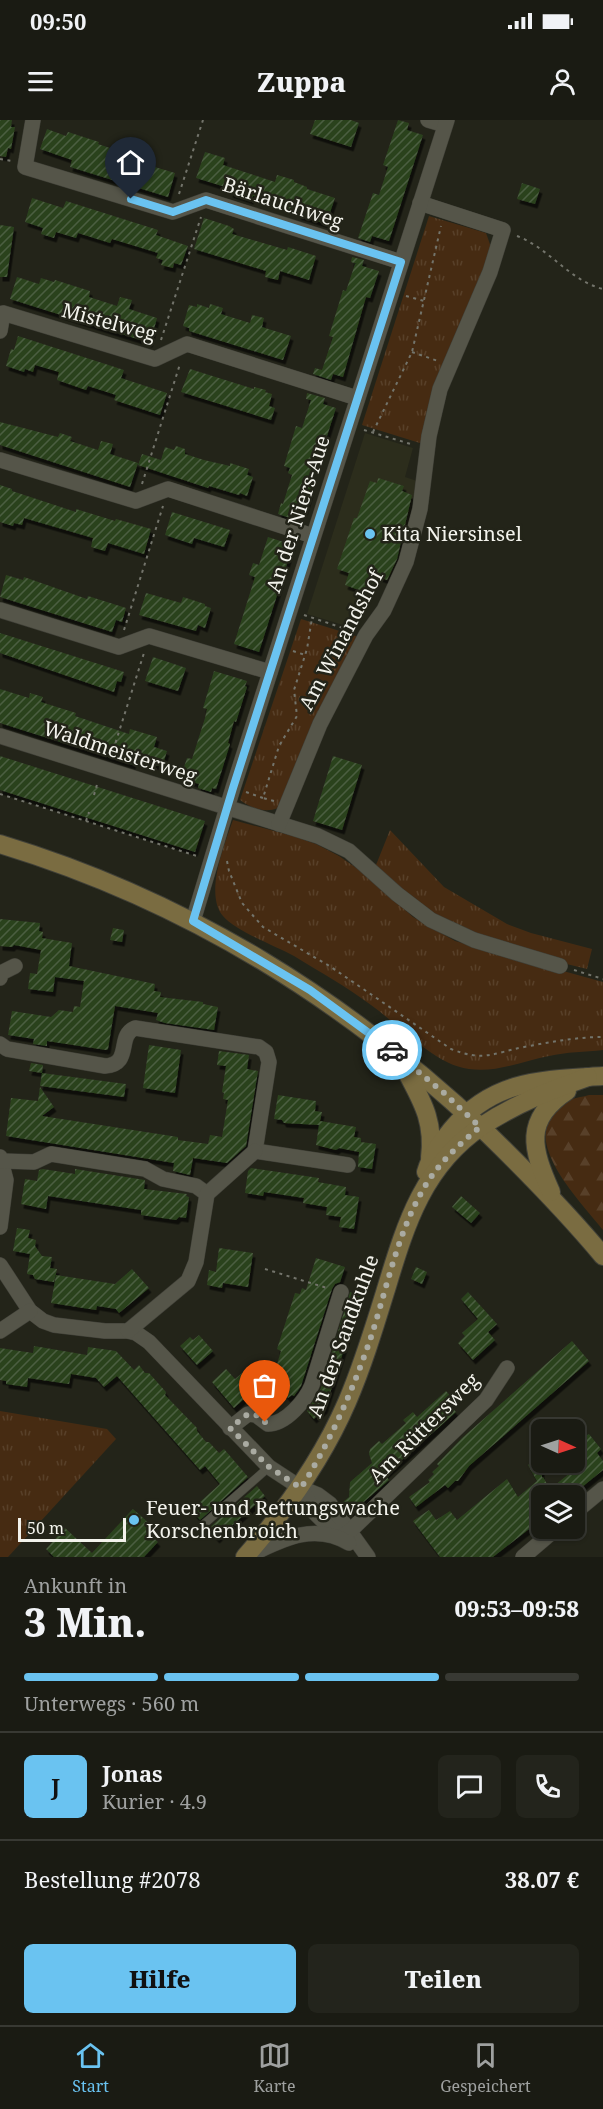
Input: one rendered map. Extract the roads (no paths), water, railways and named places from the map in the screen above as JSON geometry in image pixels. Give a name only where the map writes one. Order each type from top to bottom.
[{"type":"main road","points":[[0,844],[116,885],[193,921],[310,990],[397,1053],[466,1113],[555,1200],[603,1256]]},
{"type":"main road","points":[[397,1053],[426,1112],[432,1134],[430,1159]]},
{"type":"main road","points":[[555,1200],[538,1160],[537,1127],[544,1110],[551,1102],[596,1076]]},
{"type":"main road","name":"An der Sandkuhle","points":[[246,1557],[301,1488],[329,1440],[347,1401],[430,1159],[466,1113],[486,1099],[522,1084],[548,1079],[596,1076]]},
{"type":"main road","name":"An der Sandkuhle","points":[[411,1213],[427,1183],[440,1165],[480,1127],[521,1102],[596,1076]]},
{"type":"street","name":"Bärlauchweg","points":[[33,120],[25,167],[173,212],[206,200],[401,262]]},
{"type":"street","points":[[428,120],[446,123]]},
{"type":"street","name":"An der Niers-Aue","points":[[193,921],[219,861],[227,808],[446,123]]},
{"type":"street","name":"Am Winandshof","points":[[279,824],[320,724],[366,635],[394,591],[416,529],[438,397],[490,272],[503,230],[420,203]]},
{"type":"street","name":"Mistelweg","points":[[0,331],[3,313],[155,359],[187,344],[357,398]]},
{"type":"street","points":[[0,459],[136,501],[168,489],[313,536]]},
{"type":"street","points":[[0,610],[118,647],[149,636],[270,672]]},
{"type":"street","name":"Waldmeisterweg","points":[[0,736],[227,808]]},
{"type":"street","points":[[227,808],[318,836],[349,851],[374,875],[415,908],[452,931],[498,948],[560,966]]},
{"type":"street","points":[[0,978],[1,973],[15,966]]},
{"type":"street","points":[[0,1044],[7,1049],[105,1066],[114,1064],[120,1059],[127,1034],[135,1028],[256,1046],[266,1052],[269,1062],[255,1151],[207,1194],[196,1262],[190,1278],[183,1287],[128,1331]]},
{"type":"street","points":[[255,1151],[348,1165]]},
{"type":"street","points":[[0,1227],[6,1185],[2,1166],[34,1162],[51,1154],[145,1168],[163,1179],[196,1186],[207,1194]]},
{"type":"street","points":[[0,1265],[30,1311],[43,1321],[54,1325],[105,1331],[128,1331],[155,1347],[269,1467],[301,1488],[315,1513],[345,1534],[366,1555]]},
{"type":"street","points":[[230,1428],[248,1414],[256,1415],[268,1424],[278,1423],[306,1397],[312,1385],[341,1292]]},
{"type":"street","points":[[0,1331],[30,1311]]},
{"type":"street","name":"Am Rüttersweg","points":[[345,1534],[486,1400],[507,1368]]},
{"type":"street","points":[[585,1504],[603,1489]]},
{"type":"street","points":[[246,1557],[283,1539],[300,1534],[345,1534]]},
{"type":"street","points":[[524,1557],[544,1539]]},
{"type":"lane","points":[[204,1524],[269,1467]]},
{"type":"place","name":"Kita Niersinsel","points":[[370,534]]},
{"type":"place","name":"Feuer- und Rettungswache Korschenbroich","points":[[134,1520]]}]
